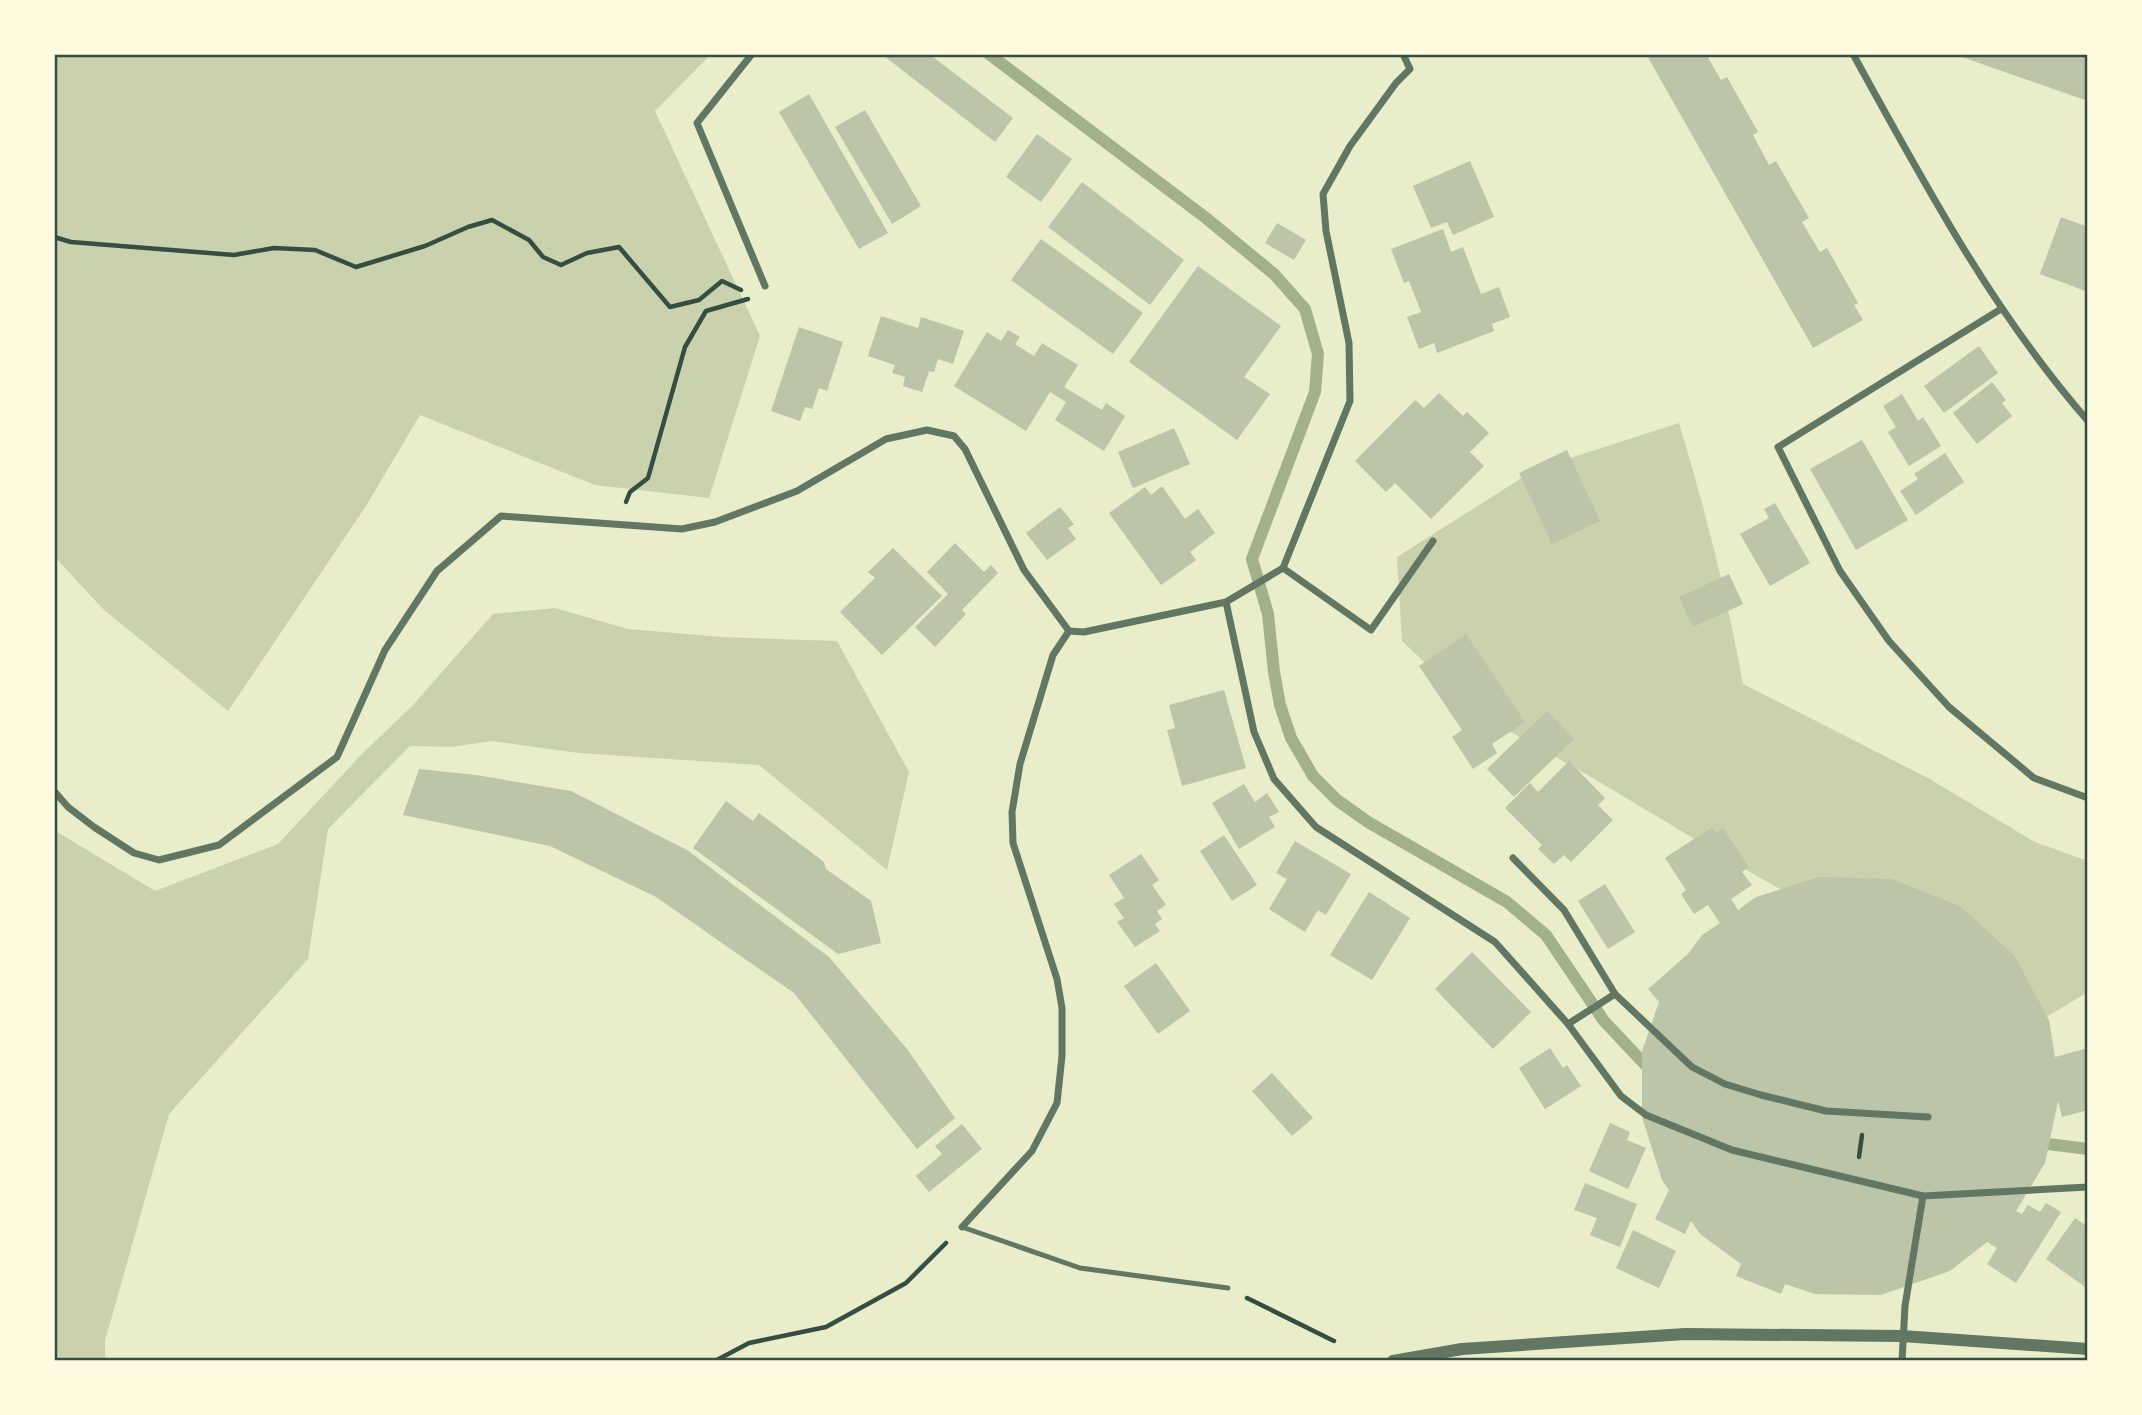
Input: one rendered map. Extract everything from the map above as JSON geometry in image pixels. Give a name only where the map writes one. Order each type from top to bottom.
[{"type":"street","points":[[752,54],[696,123],[765,286]]},
{"type":"street","points":[[54,791],[68,807],[134,853],[159,860],[219,845],[337,757],[385,650],[437,571],[501,516],[682,529],[715,522],[797,491],[886,439],[927,430],[954,436],[965,449],[1024,570],[1069,631],[1084,632],[1226,602],[1283,568],[1350,401],[1349,343],[1326,231],[1323,194],[1350,146],[1396,83],[1410,69],[1402,54]]},
{"type":"street","points":[[1853,54],[1928,191],[2001,309],[2058,387],[2088,421]]},
{"type":"street","points":[[2001,309],[1778,447],[1840,571],[1889,641],[1950,707],[2034,778],[2088,798]]},
{"type":"street","points":[[1283,568],[1371,630],[1433,541]]},
{"type":"street","points":[[1226,602],[1254,732],[1275,779],[1315,827],[1495,942],[1568,1024],[1621,1096],[1646,1115],[1732,1150],[1923,1196],[2088,1186]]},
{"type":"street","points":[[962,1227],[1032,1151],[1057,1103],[1062,1056],[1062,1008],[1057,979],[1013,842],[1012,812],[1020,764],[1053,655],[1069,631]]},
{"type":"street","points":[[1513,858],[1563,910],[1615,994],[1692,1067],[1725,1084],[1826,1111],[1928,1117]]},
{"type":"street","points":[[1568,1024],[1615,994]]},
{"type":"street","points":[[1902,1361],[1905,1306],[1923,1196]]},
{"type":"street","points":[[1393,1361],[1462,1349],[1685,1334],[1902,1336],[2088,1349]]},
{"type":"lane","points":[[962,1227],[1080,1268],[1228,1288]]},
{"type":"path","points":[[54,237],[71,242],[234,255],[274,248],[315,250],[356,267],[425,246],[468,227],[492,220],[529,240],[543,257],[561,265],[587,253],[618,247],[670,306],[699,300],[722,281],[757,296],[706,311],[685,347],[648,478],[630,492],[619,526]]},
{"type":"path","points":[[1856,1180],[1864,1113]]},
{"type":"path","points":[[715,1361],[748,1343],[827,1327],[906,1283],[962,1227]]},
{"type":"path","points":[[1228,1288],[1334,1341]]},
{"type":"green space","points":[[54,54],[711,54],[655,111],[760,336],[709,498],[595,485],[420,415],[366,506],[228,711],[103,609],[54,556]]},
{"type":"green space","points":[[1679,423],[1715,552],[1743,684],[1928,778],[2035,842],[2088,861],[2088,992],[2046,1017],[1934,975],[1755,875],[1479,714],[1402,641],[1397,557],[1536,469]]},
{"type":"green space","points":[[555,608],[628,629],[722,637],[837,641],[909,772],[887,870],[759,765],[579,753],[491,741],[452,747],[410,746],[328,829],[308,959],[169,1114],[105,1341],[105,1361],[54,1361],[54,830],[155,891],[278,844],[361,755],[413,705],[493,614]]},
{"type":"building","points":[[929,54],[1013,118],[995,142],[884,56]]},
{"type":"building","points":[[1646,54],[1706,54],[1721,80],[1727,77],[1758,132],[1753,135],[1769,165],[1776,161],[1809,218],[1802,222],[1820,252],[1827,248],[1858,303],[1854,305],[1863,320],[1813,348]]},
{"type":"building","points":[[2088,54],[2088,101],[1956,55]]},
{"type":"building","points":[[809,94],[888,233],[859,249],[779,112]]},
{"type":"building","points":[[865,110],[921,206],[892,224],[835,127]]},
{"type":"building","points":[[1037,134],[1072,159],[1041,202],[1006,177]]},
{"type":"building","points":[[1470,161],[1494,217],[1453,235],[1447,222],[1431,228],[1413,186]]},
{"type":"building","points":[[1082,182],[1184,260],[1150,305],[1048,227]]},
{"type":"building","points":[[2061,217],[2088,227],[2088,292],[2040,274]]},
{"type":"building","points":[[1277,223],[1306,240],[1294,260],[1265,243]]},
{"type":"building","points":[[1443,229],[1451,252],[1463,247],[1481,294],[1499,287],[1510,317],[1492,324],[1494,331],[1437,353],[1434,343],[1419,349],[1407,317],[1421,312],[1409,281],[1404,283],[1391,249]]},
{"type":"building","points":[[1041,239],[1143,313],[1113,354],[1011,280]]},
{"type":"building","points":[[1198,266],[1281,326],[1244,377],[1270,394],[1237,440],[1129,362]]},
{"type":"building","points":[[881,316],[918,328],[921,317],[964,331],[953,364],[938,359],[934,372],[929,371],[922,392],[903,386],[905,377],[892,373],[895,365],[868,356]]},
{"type":"building","points":[[799,327],[843,342],[827,391],[819,388],[812,409],[805,407],[800,421],[771,411]]},
{"type":"building","points":[[1008,330],[1020,337],[1015,344],[1034,356],[1042,343],[1078,365],[1064,387],[1102,410],[1106,403],[1125,416],[1104,451],[1055,420],[1066,402],[1050,392],[1026,431],[954,386],[987,332],[1001,341]]},
{"type":"building","points":[[1979,346],[1998,373],[1944,413],[1924,386]]},
{"type":"building","points":[[1992,382],[2006,400],[2002,403],[2012,416],[1977,444],[1953,413]]},
{"type":"building","points":[[1439,393],[1463,416],[1467,412],[1489,433],[1470,452],[1484,466],[1431,519],[1395,483],[1386,492],[1355,461],[1415,400],[1424,408]]},
{"type":"building","points":[[1902,394],[1918,421],[1923,417],[1941,446],[1909,466],[1888,432],[1896,427],[1883,406]]},
{"type":"building","points":[[1174,428],[1190,464],[1133,488],[1118,452]]},
{"type":"building","points":[[1862,440],[1908,520],[1856,550],[1810,469]]},
{"type":"building","points":[[1567,450],[1600,521],[1552,544],[1519,473]]},
{"type":"building","points":[[1945,453],[1964,482],[1916,515],[1900,491],[1918,479],[1914,474]]},
{"type":"building","points":[[1162,486],[1185,519],[1198,509],[1215,533],[1190,552],[1196,560],[1161,585],[1109,513],[1145,487],[1151,495]]},
{"type":"building","points":[[1775,503],[1810,563],[1770,586],[1740,534],[1769,518],[1764,509]]},
{"type":"building","points":[[1060,507],[1074,524],[1068,528],[1076,539],[1047,560],[1026,533]]},
{"type":"building","points":[[955,543],[984,572],[991,565],[998,573],[962,610],[966,614],[935,647],[915,627],[948,594],[927,572]]},
{"type":"building","points":[[893,548],[942,596],[882,655],[840,612],[875,578],[868,572]]},
{"type":"building","points":[[1729,574],[1743,604],[1693,627],[1679,597]]},
{"type":"building","points":[[1466,634],[1525,722],[1492,744],[1497,753],[1473,769],[1452,737],[1462,730],[1419,666]]},
{"type":"building","points":[[1224,690],[1246,768],[1182,786],[1167,730],[1175,728],[1169,705]]},
{"type":"building","points":[[1547,711],[1574,739],[1514,797],[1487,769]]},
{"type":"building","points":[[1569,761],[1605,798],[1598,805],[1613,820],[1571,862],[1564,855],[1554,864],[1538,849],[1542,845],[1505,808],[1530,783],[1538,792]]},
{"type":"building","points":[[419,769],[476,775],[571,791],[687,850],[829,957],[907,1049],[955,1118],[917,1149],[794,993],[656,897],[550,846],[403,815]]},
{"type":"building","points":[[1244,784],[1255,802],[1267,793],[1279,812],[1269,817],[1275,827],[1239,849],[1212,803]]},
{"type":"building","points":[[726,801],[753,821],[759,813],[824,862],[826,869],[871,901],[881,943],[838,954],[693,848]]},
{"type":"building","points":[[1712,827],[1716,833],[1723,828],[1749,867],[1742,872],[1752,885],[1731,899],[1738,910],[1756,897],[1819,877],[1892,879],[1960,906],[2014,955],[2049,1020],[2055,1057],[2088,1048],[2088,1110],[2062,1117],[2058,1101],[2045,1163],[2016,1211],[2022,1214],[2028,1205],[2040,1212],[2046,1203],[2061,1212],[2016,1283],[1987,1264],[1997,1248],[1987,1242],[1950,1271],[1881,1295],[1815,1294],[1785,1284],[1781,1294],[1736,1276],[1741,1264],[1700,1234],[1691,1221],[1685,1234],[1655,1219],[1669,1190],[1662,1180],[1642,1117],[1642,1051],[1659,1002],[1648,989],[1688,954],[1702,935],[1720,923],[1708,905],[1694,914],[1681,894],[1686,890],[1665,858]]},
{"type":"building","points":[[1224,835],[1257,885],[1232,901],[1200,851]]},
{"type":"building","points":[[1295,841],[1351,874],[1326,915],[1318,910],[1305,932],[1269,909],[1287,879],[1276,873]]},
{"type":"building","points":[[1141,854],[1159,880],[1152,885],[1166,905],[1157,911],[1162,919],[1155,924],[1160,931],[1135,947],[1117,922],[1124,918],[1114,904],[1124,898],[1109,875]]},
{"type":"building","points":[[1605,884],[1635,932],[1608,949],[1578,901]]},
{"type":"building","points":[[1369,892],[1410,918],[1372,980],[1330,955]]},
{"type":"building","points":[[1472,952],[1531,1012],[1493,1049],[1435,989]]},
{"type":"building","points":[[1156,963],[1190,1011],[1158,1034],[1124,986]]},
{"type":"building","points":[[1550,1048],[1563,1068],[1567,1065],[1581,1086],[1545,1109],[1519,1068]]},
{"type":"building","points":[[1272,1073],[1313,1118],[1292,1136],[1252,1091]]},
{"type":"building","points":[[1610,1123],[1630,1132],[1627,1140],[1646,1148],[1628,1189],[1589,1171]]},
{"type":"building","points":[[962,1124],[982,1149],[929,1192],[916,1176],[942,1154],[935,1146]]},
{"type":"building","points":[[1585,1183],[1637,1204],[1620,1247],[1590,1235],[1597,1218],[1574,1210]]},
{"type":"building","points":[[2075,1218],[2088,1227],[2088,1289],[2046,1259]]},
{"type":"building","points":[[1633,1230],[1676,1251],[1659,1288],[1616,1268]]},
{"type":"waterway","points":[[989,54],[1206,218],[1274,274],[1305,309],[1318,354],[1315,392],[1252,559],[1268,614],[1280,705],[1291,738],[1313,776],[1337,800],[1368,822],[1507,902],[1546,935],[1604,1021],[1654,1074]]},
{"type":"waterway","points":[[2034,1145],[2088,1149]]}]
